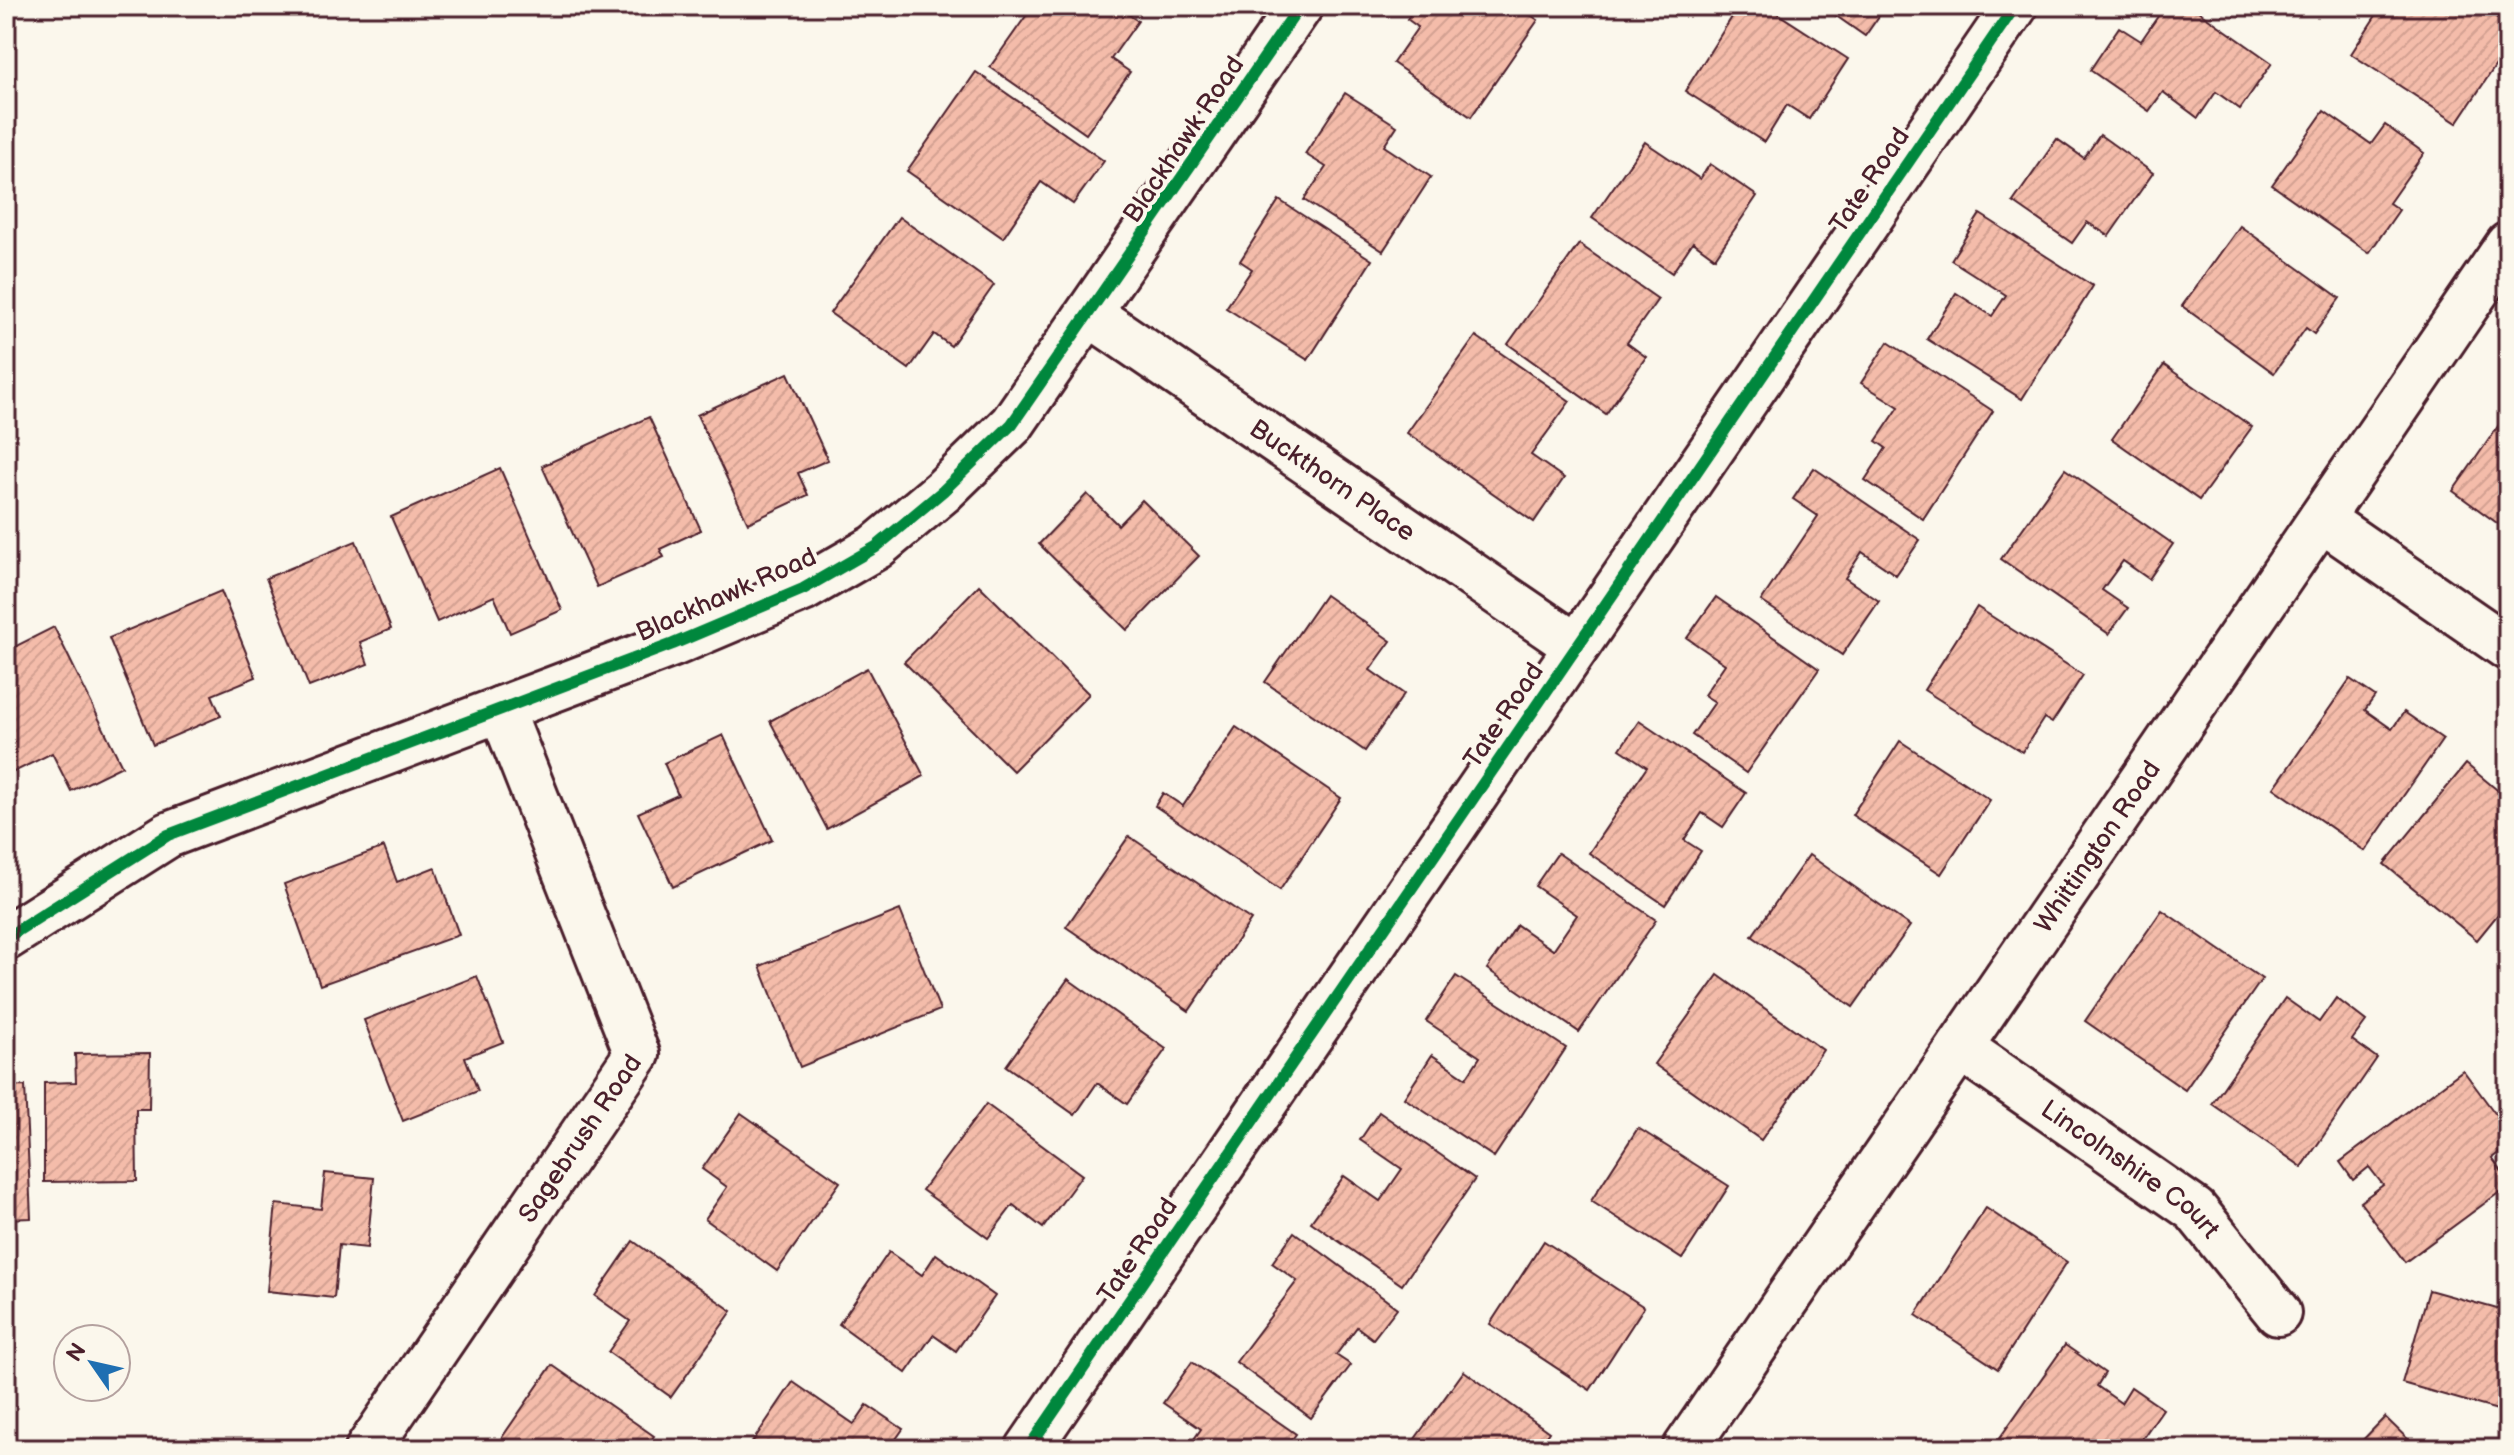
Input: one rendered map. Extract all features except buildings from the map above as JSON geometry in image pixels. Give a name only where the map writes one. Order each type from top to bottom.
[{"type":"street","name":"Blackhawk Road","points":[[6,938],[168,835],[673,644],[803,589],[876,547],[943,491],[1012,424],[1300,6]]},
{"type":"street","name":"Tate Road","points":[[1028,1449],[2015,6]]},
{"type":"street","name":"Whittington Road","points":[[1685,1449],[2508,245]]},
{"type":"street","name":"Buckthorn Place","points":[[1090,314],[1576,646]]},
{"type":"street","points":[[2321,519],[2508,648]]},
{"type":"street","name":"Sagebrush Road","points":[[368,1449],[637,1054],[501,709]]},
{"type":"street","name":"Lincolnshire Court","points":[[1960,1047],[2195,1210],[2278,1313]]},
{"type":"cycle path","points":[[6,938],[168,835],[673,644],[803,589],[876,547],[943,491],[1012,424],[1300,6]]},
{"type":"cycle path","points":[[1028,1449],[2015,6]]}]
